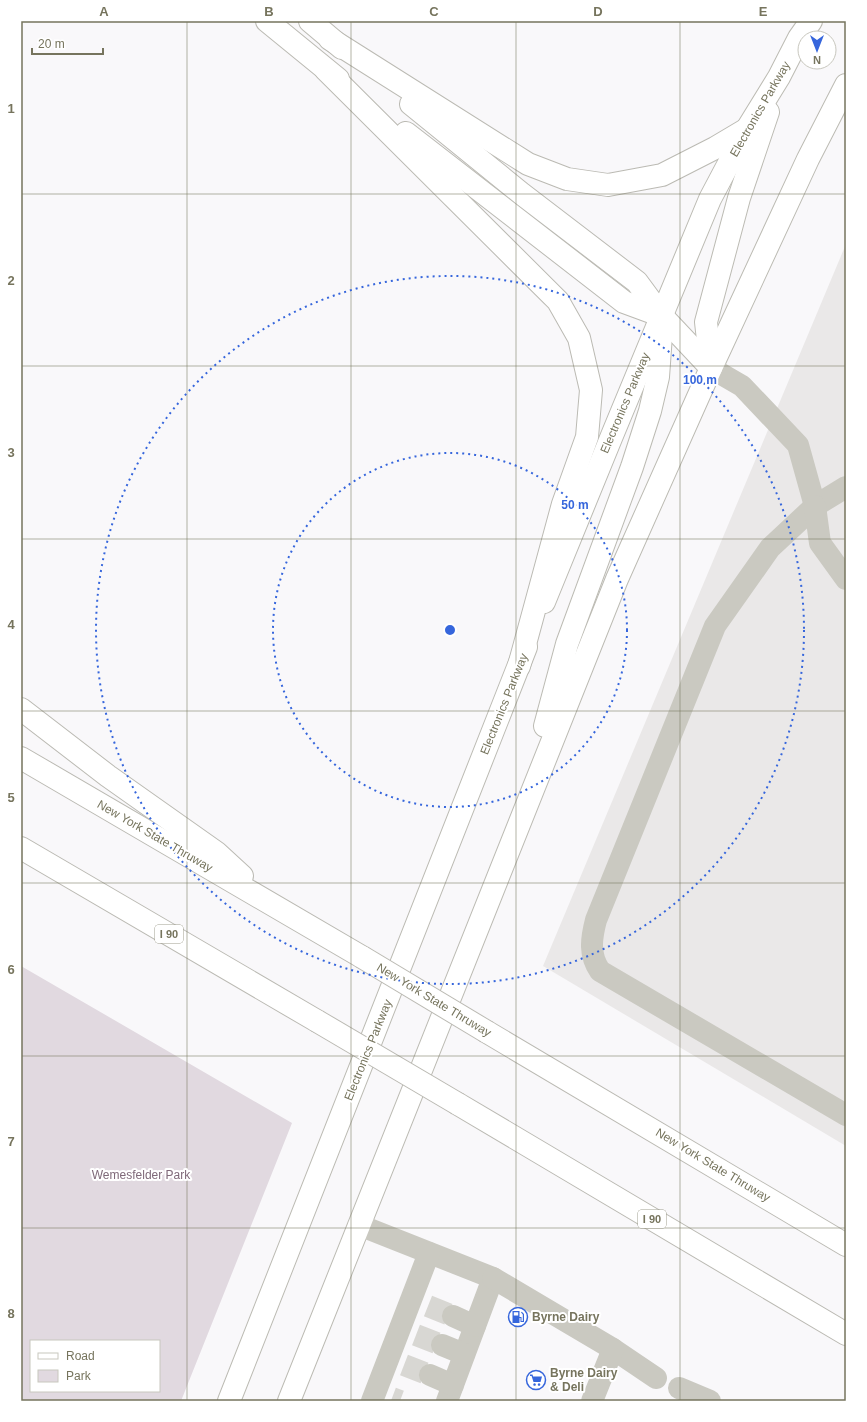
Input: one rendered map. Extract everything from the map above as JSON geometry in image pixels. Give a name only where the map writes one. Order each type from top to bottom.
[{"type":"main road","points":[[267,21],[326,70],[624,302],[662,316]]},
{"type":"main road","points":[[310,21],[522,194],[637,282],[662,316],[711,368]]},
{"type":"main road","name":"Electronics Parkway","points":[[229,1401],[519,666],[710,199],[747,129],[779,77],[802,27]]},
{"type":"main road","points":[[330,38],[528,164],[567,179],[608,185],[662,175],[715,148],[747,129]]},
{"type":"main road","points":[[326,70],[558,301],[579,338],[591,390],[587,437],[563,504],[519,666]]},
{"type":"main road","points":[[711,368],[706,322],[739,198],[779,77]]},
{"type":"main road","points":[[289,1401],[617,580],[711,368],[808,159],[846,85]]},
{"type":"main road","points":[[522,815],[567,644],[632,467],[650,411],[658,377],[662,316]]},
{"type":"main road","points":[[21,709],[108,776],[217,853],[278,907]]},
{"type":"main road","name":"New York State Thruway","points":[[21,758],[278,907],[846,1245]]},
{"type":"main road","name":"I 90","points":[[21,848],[458,1104],[846,1334]]},
{"type":"lane","points":[[711,368],[742,386],[798,445],[815,506],[820,542],[846,578]]},
{"type":"lane","points":[[846,487],[815,506],[770,548],[715,626],[596,920],[591,937],[595,964],[600,971],[846,1115]]},
{"type":"lane","points":[[360,1225],[492,1278],[613,1349],[656,1378]]},
{"type":"lane","points":[[380,1397],[420,1302],[430,1252]]},
{"type":"lane","points":[[430,1375],[450,1393],[492,1278]]},
{"type":"lane","points":[[453,1316],[475,1326]]},
{"type":"lane","points":[[442,1345],[464,1354]]},
{"type":"lane","points":[[592,1401],[613,1349]]},
{"type":"lane","points":[[679,1388],[710,1401]]},
{"type":"shaded area","points":[[846,244],[846,1146],[543,966]]},
{"type":"green space","name":"Wemesfelder Park","points":[[21,966],[292,1123],[181,1401],[21,1401]]},
{"type":"tunnel","points":[[428,1306],[453,1316]]},
{"type":"tunnel","points":[[416,1335],[442,1345]]},
{"type":"tunnel","points":[[404,1365],[430,1375]]},
{"type":"tunnel","points":[[392,1398],[400,1401]]},
{"type":"place","name":"Byrne Dairy","points":[[518,1317]]},
{"type":"place","name":"Byrne Dairy & Deli","points":[[536,1380]]}]
